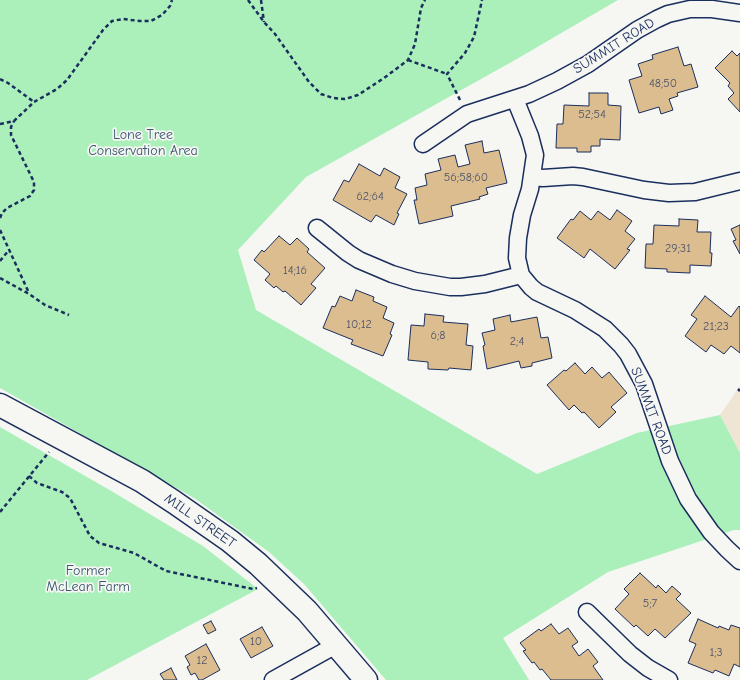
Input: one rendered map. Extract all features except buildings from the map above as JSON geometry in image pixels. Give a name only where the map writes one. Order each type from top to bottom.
[{"type":"main road","name":"MILL STREET","points":[[0,405],[125,472],[174,502],[230,541],[272,577],[307,611],[366,680]]},
{"type":"street","name":"SUMMIT ROAD","points":[[423,144],[467,114],[515,99],[571,74],[637,30],[668,14],[679,11],[701,9],[740,13]]},
{"type":"street","points":[[316,228],[348,253],[360,260],[392,274],[416,281],[450,287],[461,287],[485,284],[521,275],[517,258],[519,227],[533,177],[535,155],[515,99]]},
{"type":"street","points":[[533,177],[578,177],[644,190],[669,193],[695,192],[740,181]]},
{"type":"street","name":"SUMMIT ROAD","points":[[521,275],[530,287],[537,292],[586,316],[605,329],[628,354],[639,373],[675,473],[688,499],[704,522],[727,549],[740,561]]},
{"type":"street","points":[[588,612],[630,654],[648,668],[669,680]]},
{"type":"street","points":[[274,680],[336,645]]},
{"type":"path","points":[[0,218],[2,213],[7,208],[30,196],[34,190],[34,182],[11,135],[11,127],[14,121],[34,102],[57,89],[67,80],[103,30],[112,21],[123,19],[150,21],[162,15],[170,6],[172,0]]},
{"type":"path","points":[[248,0],[275,34],[309,82],[321,94],[333,98],[345,99],[358,95],[408,60],[415,44],[421,8],[425,0]]},
{"type":"path","points":[[261,0],[264,22]]},
{"type":"path","points":[[447,74],[465,53],[474,37],[482,0]]},
{"type":"path","points":[[408,60],[447,74],[467,114]]},
{"type":"path","points":[[0,79],[34,102]]},
{"type":"path","points":[[0,124],[14,121]]},
{"type":"path","points":[[0,230],[29,294]]},
{"type":"path","points":[[0,261],[9,250]]},
{"type":"path","points":[[0,278],[29,294],[45,305],[68,316]]},
{"type":"path","points":[[0,512],[60,437]]},
{"type":"path","points":[[29,476],[37,483],[62,492],[70,498],[90,536],[99,543],[134,553],[166,572],[253,589],[263,587],[272,577]]},
{"type":"shaded area","points":[[740,386],[740,453],[720,415]]},
{"type":"green space","name":"Lone Tree Conservation Area","points":[[0,0],[618,0],[515,60],[306,177],[238,250],[256,310],[537,474],[637,433],[720,415],[740,453],[740,530],[734,530],[608,572],[503,638],[529,680],[386,680],[304,584],[269,552],[194,498],[0,388]]},
{"type":"green space","name":"Former McLean Farm","points":[[0,427],[203,546],[258,589],[87,680],[0,680]]}]
